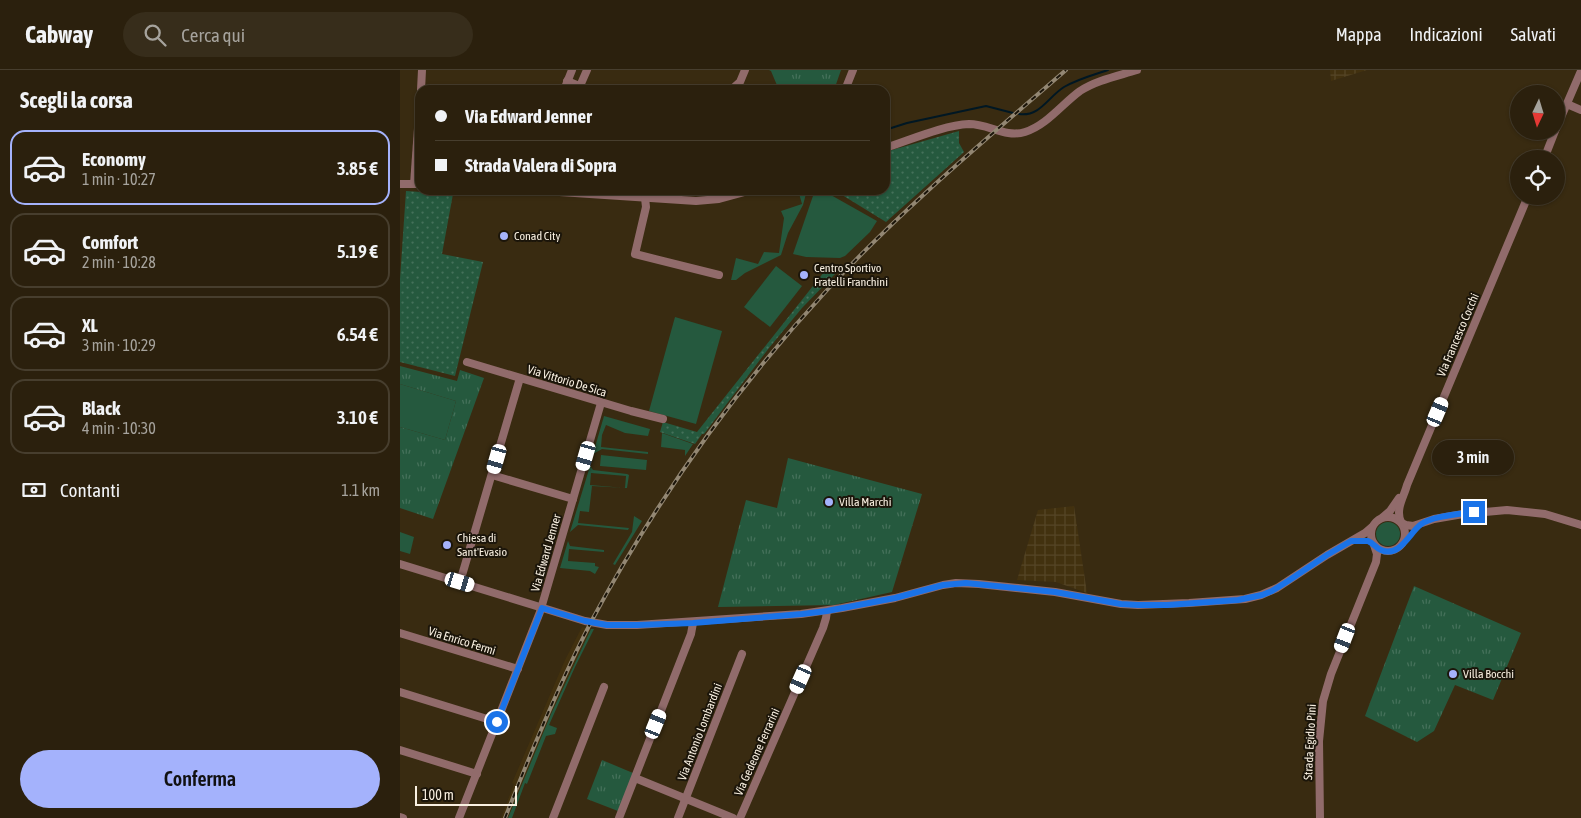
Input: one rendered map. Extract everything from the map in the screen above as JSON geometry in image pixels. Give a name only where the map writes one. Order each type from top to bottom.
[{"type":"street","points":[[421,85],[422,70]]},
{"type":"street","points":[[566,85],[572,70]]},
{"type":"street","points":[[580,85],[587,70]]},
{"type":"street","points":[[737,85],[745,70]]},
{"type":"street","points":[[847,85],[853,70]]},
{"type":"street","points":[[890,146],[945,128],[969,124],[984,125],[1014,134],[1030,130],[1083,89],[1137,70]]},
{"type":"street","points":[[1565,109],[1581,71]]},
{"type":"street","points":[[568,81],[578,85]]},
{"type":"street","points":[[1567,104],[1581,110]]},
{"type":"street","points":[[400,184],[415,184]]},
{"type":"street","points":[[601,195],[710,200],[734,195]]},
{"type":"street","points":[[644,198],[646,207],[635,254],[720,275]]},
{"type":"street","name":"Via Francesco Cocchi","points":[[1401,523],[1398,515],[1399,508],[1408,483],[1524,205]]},
{"type":"street","name":"Via Vittorio De Sica","points":[[466,362],[601,403],[662,419]]},
{"type":"street","points":[[460,582],[520,378]]},
{"type":"street","name":"Via Edward Jenner","points":[[459,818],[542,608],[601,403]]},
{"type":"street","points":[[492,475],[573,499]]},
{"type":"street","name":"Via Francesco Cocchi","points":[[1380,518],[1390,511],[1408,483]]},
{"type":"street","points":[[400,564],[585,621],[607,625],[637,625],[693,623],[827,611],[895,598],[956,583],[1055,592],[1121,604],[1138,605],[1251,598],[1277,588],[1365,533],[1380,518],[1392,517],[1409,526],[1463,514],[1508,510],[1545,514],[1581,525]]},
{"type":"street","points":[[1401,523],[1405,531],[1404,542]]},
{"type":"street","points":[[1351,541],[1364,540],[1374,544],[1383,551],[1395,550],[1422,524]]},
{"type":"street","points":[[1372,526],[1370,534],[1374,544]]},
{"type":"street","name":"Strada Egidio Pini","points":[[1320,818],[1319,740],[1322,706],[1331,674],[1376,560],[1374,544]]},
{"type":"street","name":"Strada Egidio Pini","points":[[1367,585],[1383,559],[1395,550]]},
{"type":"street","name":"Via Gedeone Ferrarini","points":[[740,818],[823,628],[827,611]]},
{"type":"street","points":[[619,818],[691,634],[693,623]]},
{"type":"street","name":"Via Enrico Fermi","points":[[400,633],[518,669]]},
{"type":"street","name":"Via Antonio Lombardini","points":[[678,818],[742,654]]},
{"type":"street","points":[[553,818],[604,687]]},
{"type":"street","points":[[400,692],[497,722]]},
{"type":"street","points":[[400,750],[477,774]]},
{"type":"street","points":[[635,778],[733,818]]},
{"type":"shaded area","points":[[1330,70],[1367,70],[1331,81]]},
{"type":"shaded area","points":[[1074,506],[1087,593],[1056,582],[1017,580],[1038,510]]},
{"type":"shaded area","points":[[582,627],[591,629],[551,714],[508,818],[501,818],[514,784],[512,783],[565,660]]},
{"type":"green space","points":[[769,70],[841,70],[836,85],[777,85]]},
{"type":"green space","points":[[959,131],[959,143],[964,152],[886,222],[842,195],[890,195],[890,151]]},
{"type":"green space","points":[[406,191],[415,192],[415,195],[453,195],[442,254],[483,262],[455,376],[400,362],[400,279]]},
{"type":"green space","points":[[799,195],[806,195],[803,205],[788,233],[781,255],[745,273],[736,280],[731,280],[736,258],[758,264],[764,252],[779,253],[784,218],[781,211],[802,204]]},
{"type":"green space","points":[[813,195],[831,195],[877,221],[870,232],[845,256],[840,258],[806,257],[793,254]]},
{"type":"green space","points":[[776,266],[802,286],[770,327],[744,307]]},
{"type":"green space","points":[[828,267],[836,273],[802,308],[769,348],[695,444],[660,432],[663,422],[697,432]]},
{"type":"green space","points":[[675,317],[722,331],[696,424],[649,411]]},
{"type":"green space","points":[[400,366],[457,381],[460,370],[484,378],[433,519],[400,508],[400,427],[445,440],[456,401],[400,384]]},
{"type":"green space","points":[[400,384],[456,401],[445,440],[400,427]]},
{"type":"green space","points":[[604,416],[650,429],[648,436],[625,433],[606,425],[602,435],[601,447],[648,452],[648,454],[602,449],[593,454]]},
{"type":"green space","points":[[662,433],[693,444],[685,456],[685,450],[661,447]]},
{"type":"green space","points":[[601,455],[647,460],[646,470],[600,466]]},
{"type":"green space","points":[[788,458],[922,494],[892,592],[834,605],[718,607],[746,500],[777,508]]},
{"type":"green space","points":[[590,466],[593,470],[629,475],[627,488],[625,488],[626,476],[591,473],[590,485],[621,488],[592,486],[589,512],[580,511],[578,523],[629,528],[628,530],[578,525],[570,532]]},
{"type":"green space","points":[[634,516],[642,521],[615,565],[613,564],[632,532]]},
{"type":"green space","points":[[1383,522],[1393,522],[1400,529],[1400,539],[1393,546],[1383,546],[1376,539],[1376,529]]},
{"type":"green space","points":[[400,532],[414,537],[410,554],[400,551]]},
{"type":"green space","points":[[568,541],[570,546],[604,550],[604,552],[569,549],[568,561],[595,563],[595,566],[599,567],[595,574],[590,571],[560,568]]},
{"type":"green space","points":[[1414,586],[1521,633],[1493,700],[1455,685],[1434,731],[1417,742],[1365,716]]},
{"type":"green space","points":[[591,629],[594,629],[549,725],[557,728],[555,734],[546,736],[512,818],[508,818],[551,714]]},
{"type":"green space","points":[[602,760],[633,773],[618,811],[587,799]]},
{"type":"waterway","points":[[1019,114],[1033,112],[1064,87],[1080,79],[1108,70]]},
{"type":"waterway","points":[[890,128],[986,106],[1013,113]]},
{"type":"railway","points":[[505,818],[545,719],[591,622],[642,533],[729,407],[794,327],[884,231],[1066,70]]},
{"type":"place","name":"Conad City","points":[[504,236]]},
{"type":"place","name":"Centro Sportivo Fratelli Franchini","points":[[804,275]]},
{"type":"place","name":"Villa Marchi","points":[[829,502]]},
{"type":"place","name":"Chiesa di Sant'Evasio","points":[[447,545]]},
{"type":"place","name":"Villa Bocchi","points":[[1453,674]]},
{"type":"route","points":[[497,722],[542,608],[585,621],[607,625],[693,623],[827,611],[895,598],[956,583],[1055,592],[1121,604],[1167,605],[1238,600],[1272,591],[1351,541],[1368,541],[1380,550],[1391,552],[1401,546],[1422,524],[1434,519],[1474,512]]}]
